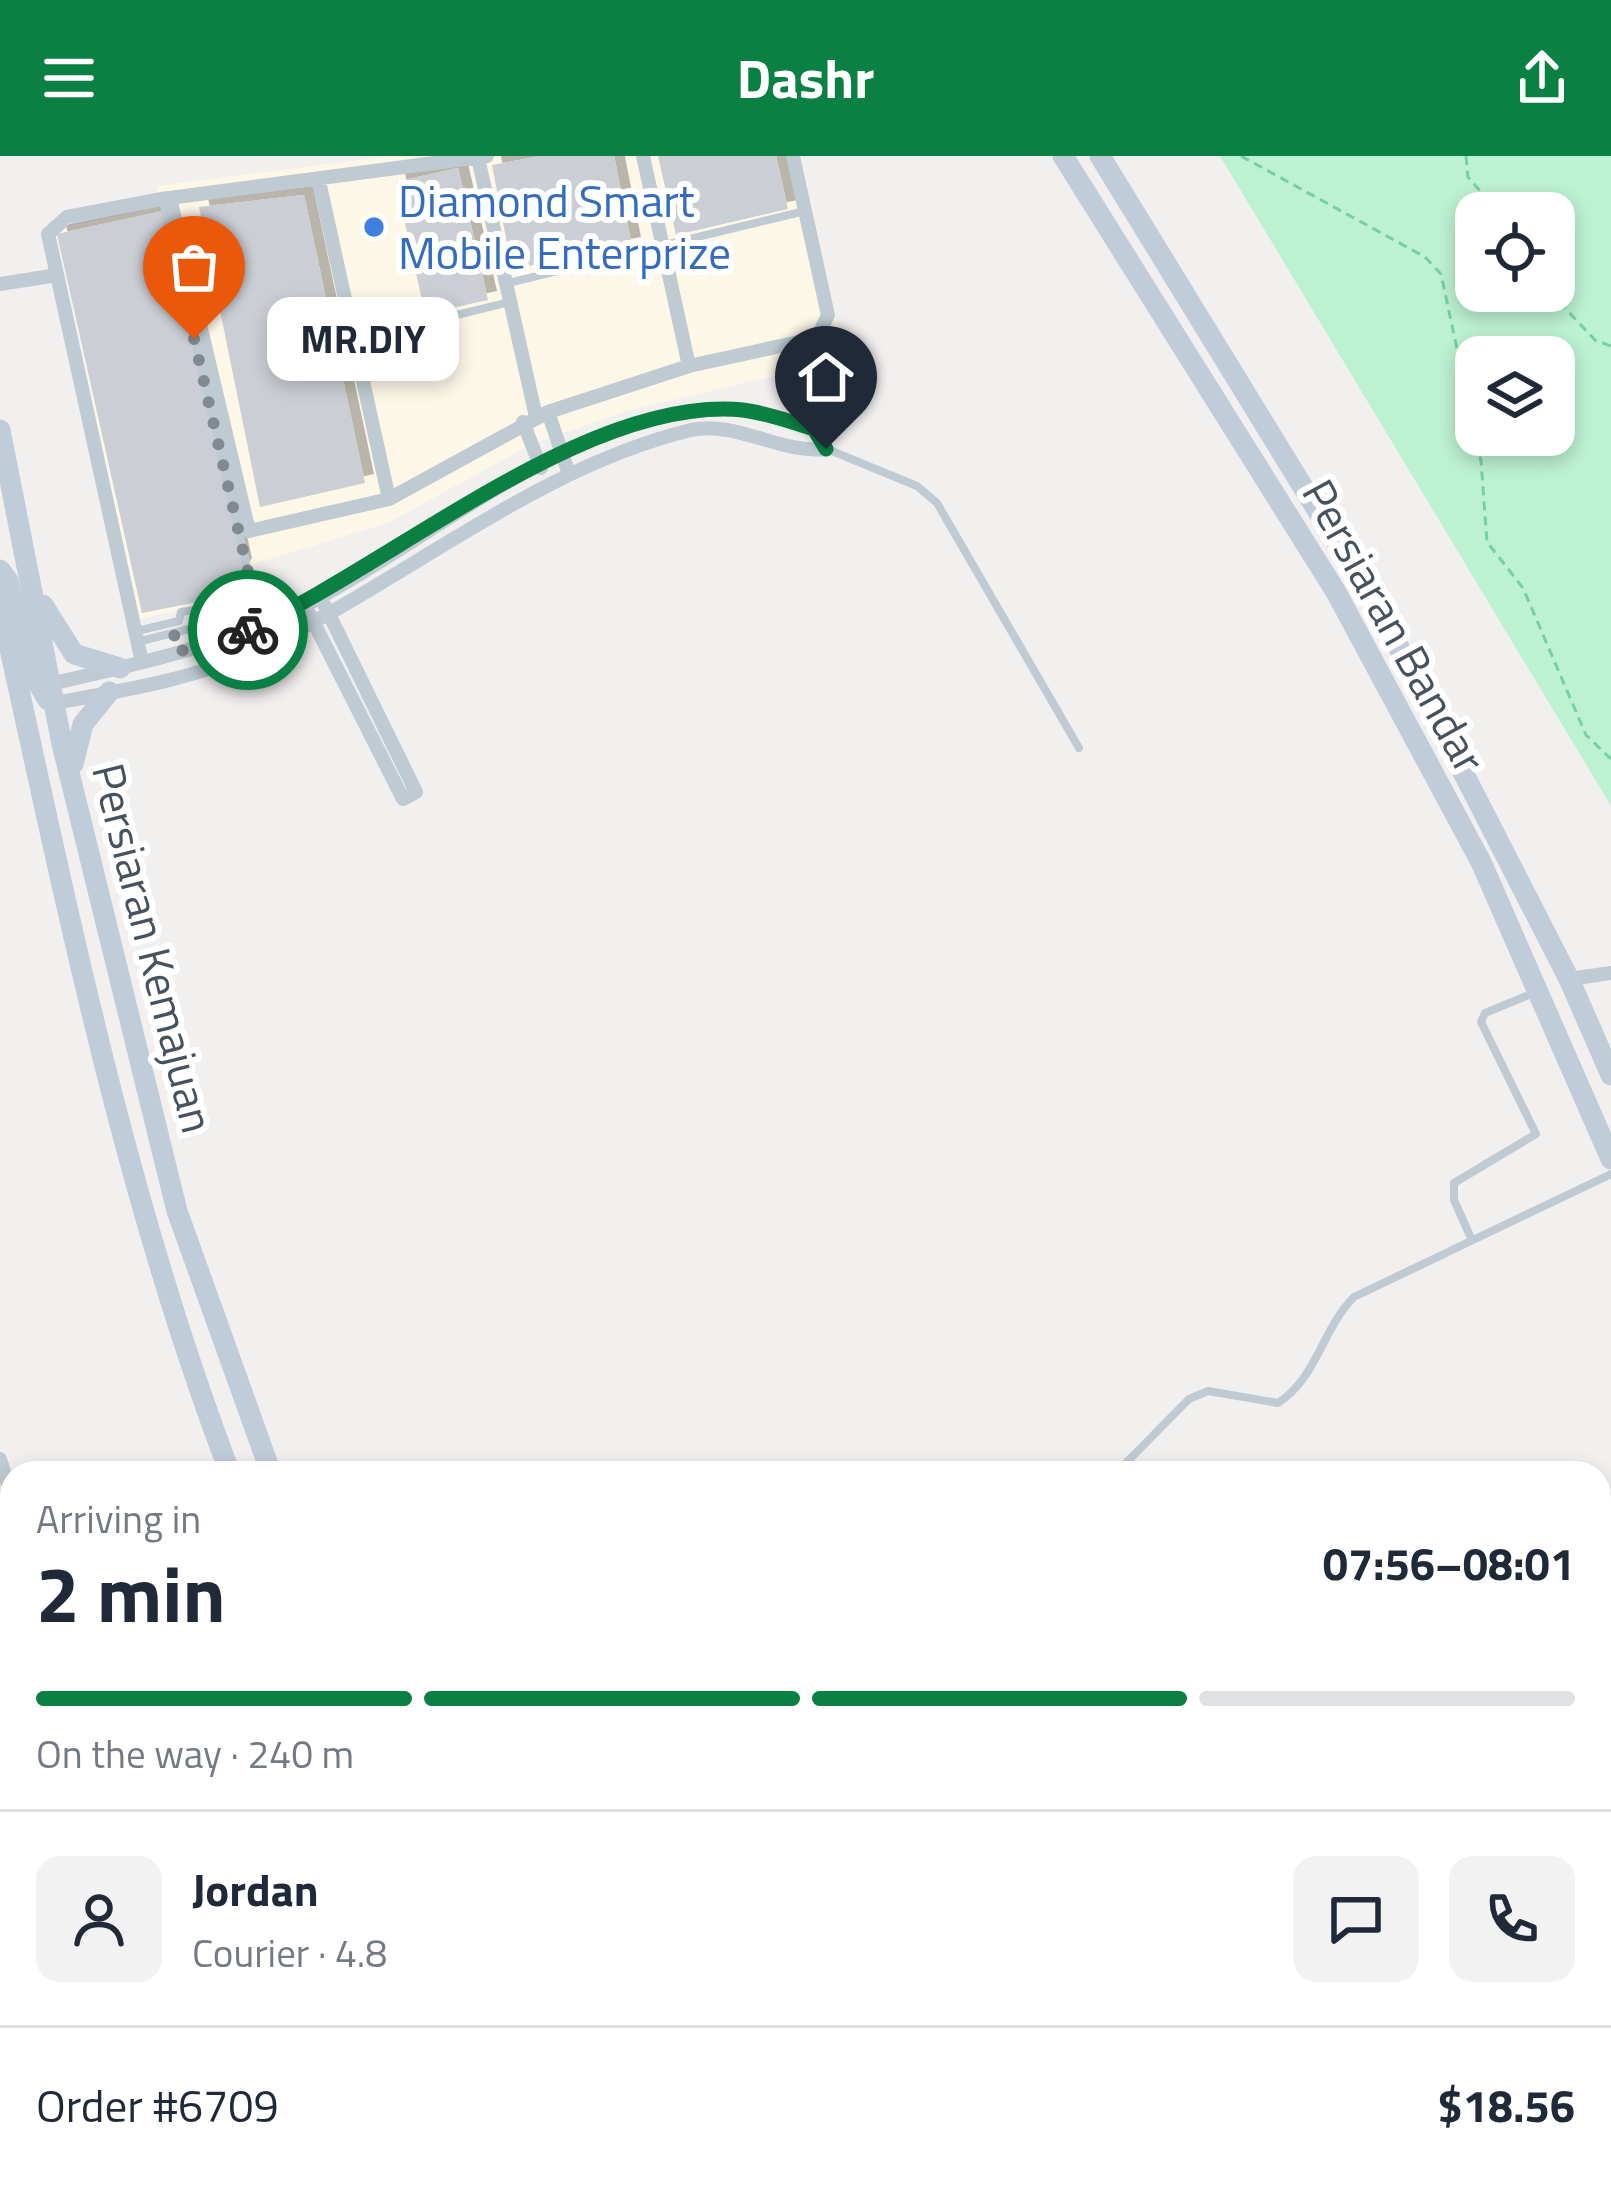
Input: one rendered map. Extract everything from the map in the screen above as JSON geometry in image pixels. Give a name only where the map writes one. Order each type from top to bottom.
[{"type":"main road","name":"Persiaran Bandar","points":[[1100,156],[1387,624],[1569,979],[1611,1075]]},
{"type":"main road","name":"Persiaran Bandar","points":[[1068,161],[1336,592],[1481,862],[1611,1159]]},
{"type":"main road","name":"Persiaran Kemajuan","points":[[0,430],[48,693],[177,1211],[268,1461]]},
{"type":"main road","points":[[0,570],[8,581],[26,663],[48,693],[39,717],[67,849],[68,897]]},
{"type":"main road","points":[[30,578],[67,648],[87,661],[131,665]]},
{"type":"main road","name":"Persiaran Kemajuan","points":[[0,604],[144,1220],[188,1362],[225,1461]]},
{"type":"main road","points":[[72,787],[73,755],[83,724],[109,692]]},
{"type":"street","points":[[643,156],[689,366]]},
{"type":"street","points":[[166,199],[249,531],[389,499],[536,417],[689,366],[817,338],[828,315],[793,156]]},
{"type":"street","points":[[131,665],[136,637],[48,234],[67,217],[166,199],[483,157],[536,417],[539,464],[547,484]]},
{"type":"street","points":[[319,181],[389,499]]},
{"type":"street","points":[[0,284],[57,275]]},
{"type":"street","points":[[742,410],[814,429],[826,449],[805,452],[745,435],[696,429],[547,484],[254,652],[109,692],[48,693],[304,605],[539,464],[630,428],[705,411],[742,410]]},
{"type":"street","points":[[536,417],[562,454],[569,473]]},
{"type":"street","points":[[304,605],[403,799],[416,792],[320,596]]},
{"type":"street","points":[[1569,979],[1611,973]]},
{"type":"lane","points":[[136,637],[220,622],[248,572],[166,199]]},
{"type":"lane","points":[[506,283],[805,211]]},
{"type":"lane","points":[[354,340],[511,302]]},
{"type":"lane","points":[[826,449],[916,486],[937,503],[1079,748]]},
{"type":"lane","points":[[178,652],[181,612],[229,605]]},
{"type":"lane","points":[[136,637],[179,621]]},
{"type":"lane","points":[[1471,1238],[1454,1200],[1454,1183],[1536,1134],[1481,1022],[1485,1013],[1540,991]]},
{"type":"lane","points":[[1128,1461],[1189,1400],[1208,1390],[1278,1402],[1300,1389],[1338,1313],[1354,1297],[1611,1174]]},
{"type":"path","points":[[1241,156],[1424,256],[1442,274],[1481,461],[1486,542],[1523,588],[1586,735],[1611,759]]},
{"type":"path","points":[[1466,156],[1468,177],[1481,192]]},
{"type":"path","points":[[1569,312],[1595,340],[1611,346]]},
{"type":"shaded area","points":[[389,156],[801,156],[845,359],[627,411],[532,444],[388,523],[243,567],[227,599],[139,619],[56,229],[158,207],[215,448],[156,186]]},
{"type":"green space","points":[[1220,156],[1611,156],[1611,806]]},
{"type":"building","points":[[540,156],[614,156],[632,246],[512,269],[492,165]]},
{"type":"building","points":[[658,156],[776,156],[788,209],[676,235]]},
{"type":"building","points":[[458,168],[488,300],[425,314],[396,182]]},
{"type":"building","points":[[304,195],[365,483],[260,507],[199,207]]},
{"type":"building","points":[[163,211],[243,567],[223,597],[142,613],[57,234]]},
{"type":"way so far","points":[[194,339],[248,572],[220,622],[174,634],[178,652],[248,630]]},
{"type":"place","name":"Diamond Smart Mobile Enterprize","points":[[374,227]]},
{"type":"place","name":"MR.DIY","points":[[194,339]]},
{"type":"route","points":[[248,630],[304,605],[539,464],[630,428],[705,411],[742,410],[814,429],[826,449]]}]
